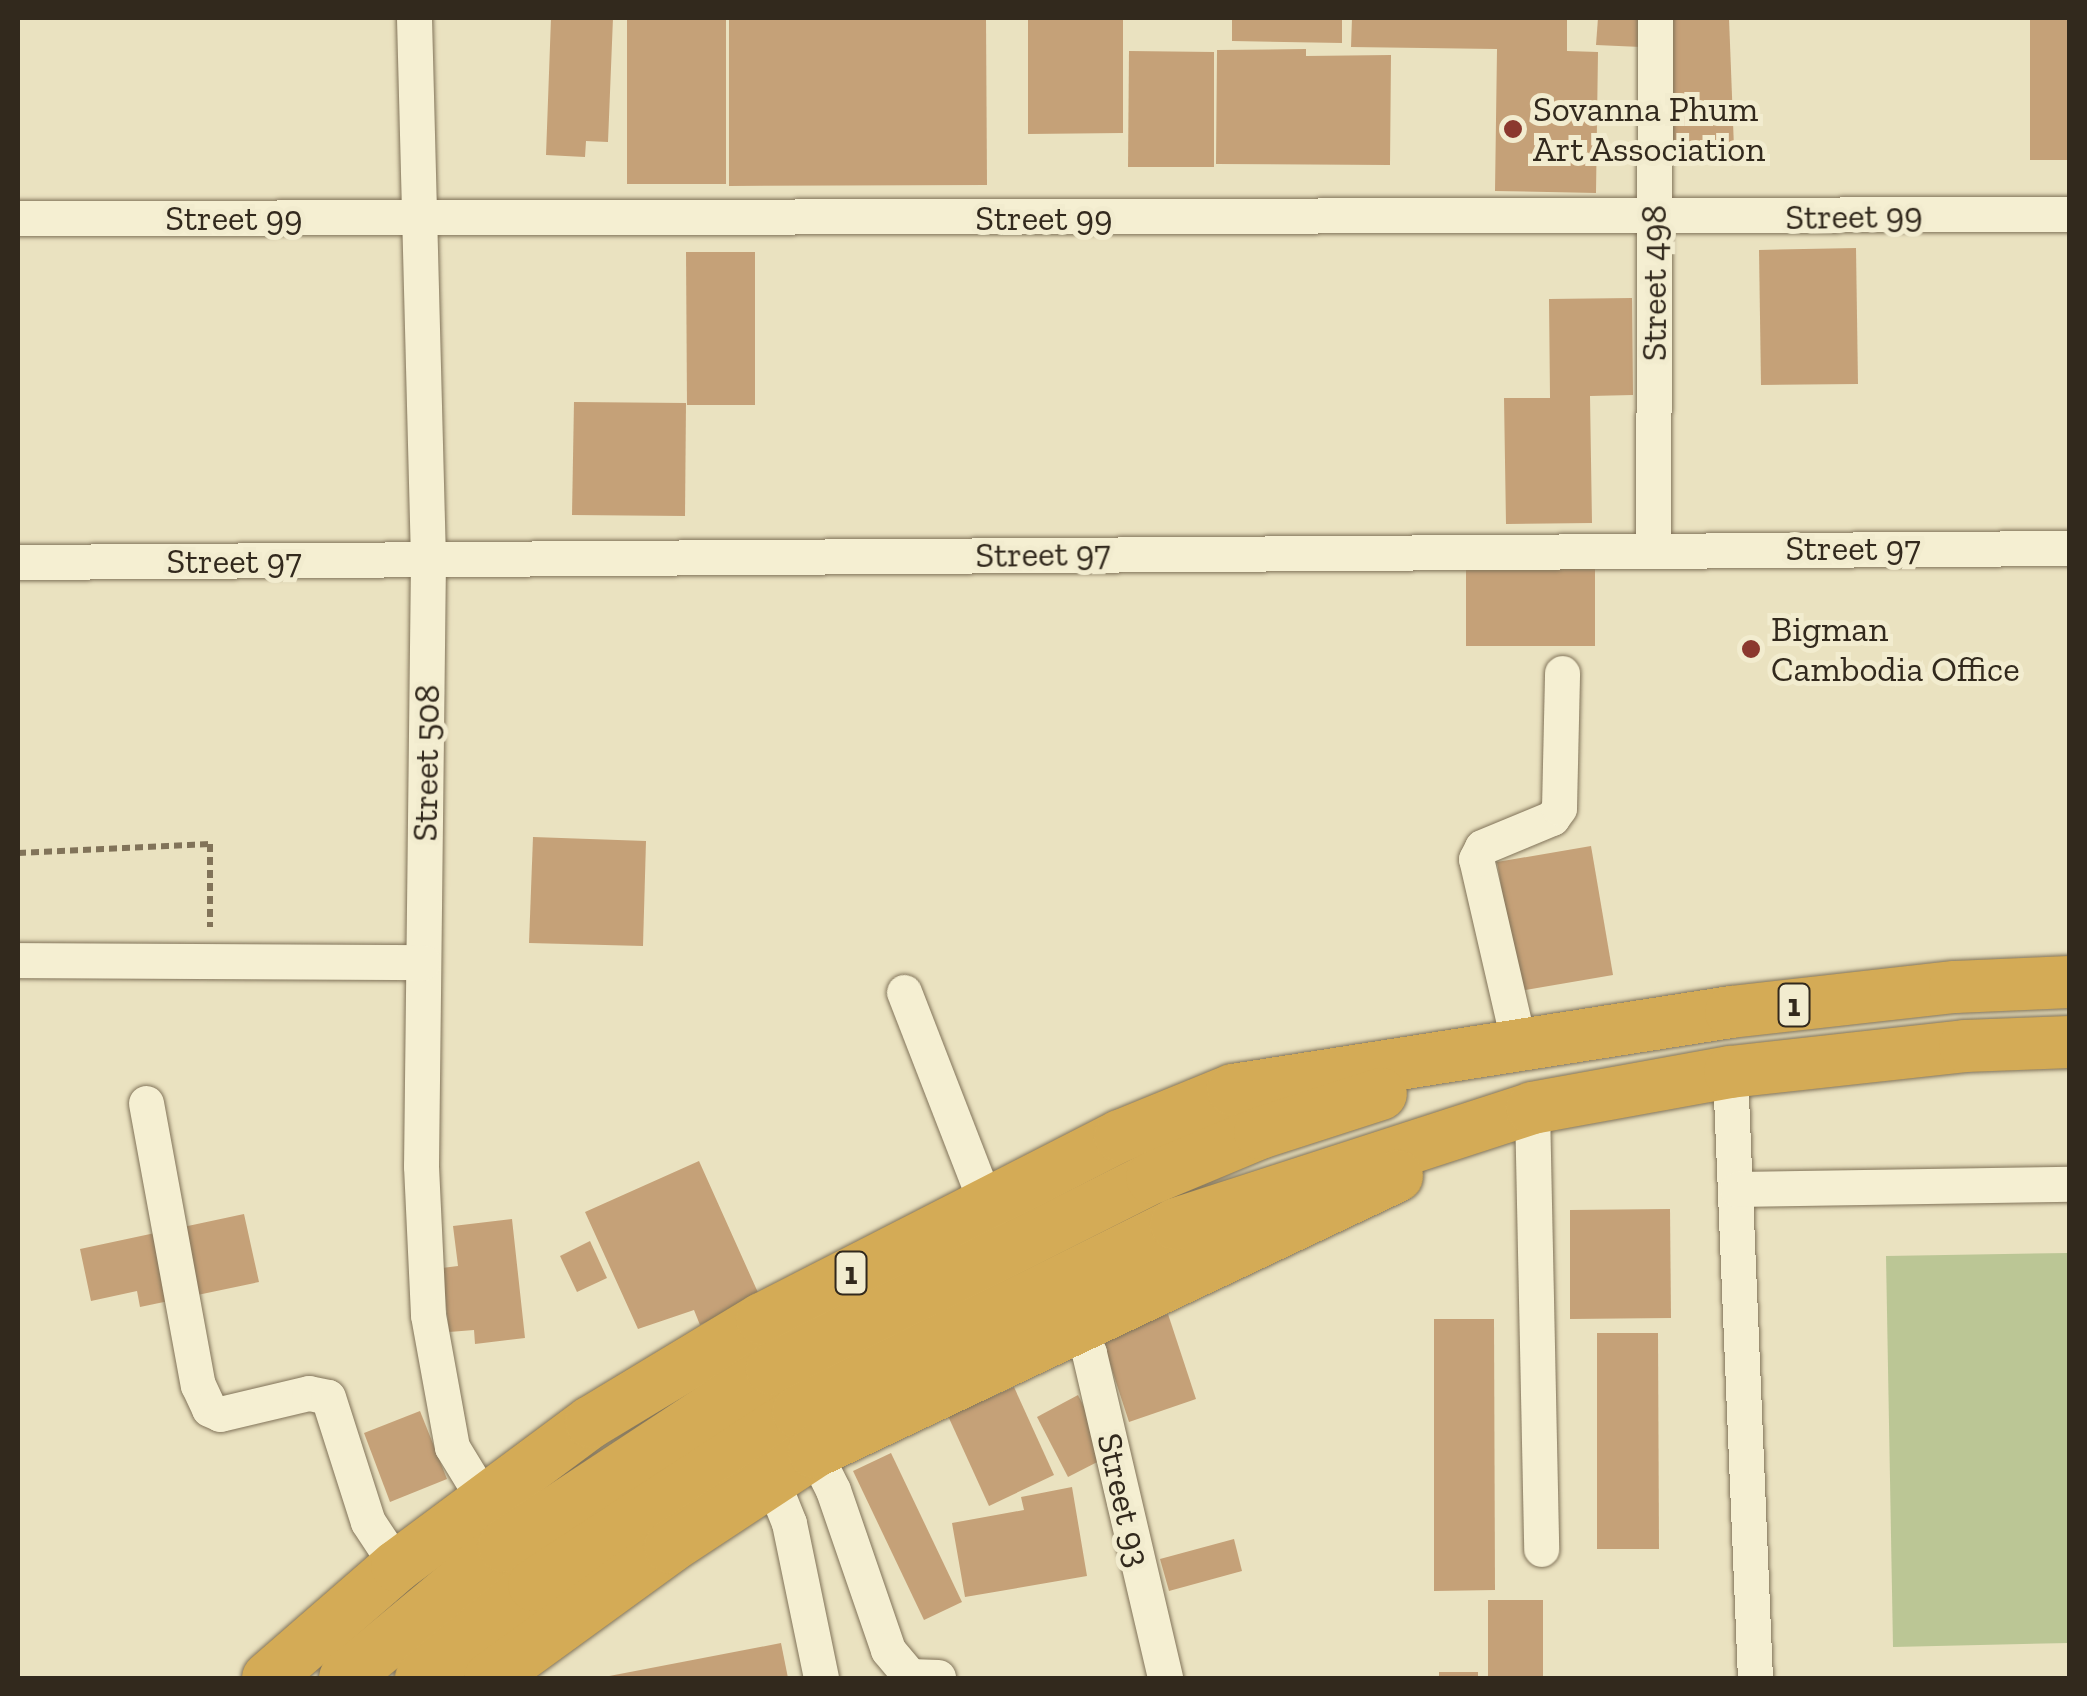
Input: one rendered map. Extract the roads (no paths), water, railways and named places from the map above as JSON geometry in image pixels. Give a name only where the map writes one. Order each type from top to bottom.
[{"type":"highway","name":"1","points":[[268,1678],[397,1566],[483,1498],[591,1422],[762,1319],[986,1203],[1120,1136],[1234,1090],[1520,1049],[1731,1012],[1956,986],[2070,982]]},
{"type":"highway","name":"1","points":[[509,1672],[793,1466],[1075,1325],[1284,1232],[1532,1108],[1730,1072],[1966,1046],[2070,1042]]},
{"type":"highway","points":[[346,1678],[504,1546],[772,1369],[1152,1178],[1260,1133],[1520,1049]]},
{"type":"highway","points":[[422,1678],[534,1585],[643,1510],[798,1412],[985,1315],[1176,1224],[1532,1108]]},
{"type":"street","name":"Street 508","points":[[414,18],[428,560],[423,962],[428,1316],[452,1447],[483,1498]]},
{"type":"street","name":"Street 498","points":[[1653,548],[1654,18]]},
{"type":"street","name":"Street 99","points":[[18,218],[1654,219],[2070,214]]},
{"type":"street","name":"Street 97","points":[[18,562],[2070,548]]},
{"type":"street","points":[[1520,1049],[1476,859],[1482,847],[1552,818],[1559,808],[1562,673]]},
{"type":"street","points":[[18,960],[423,962]]},
{"type":"street","points":[[904,992],[986,1203]]},
{"type":"street","points":[[1730,1072],[1754,1678]]},
{"type":"street","points":[[146,1103],[190,1346],[209,1408],[220,1414],[309,1393],[328,1398],[338,1412],[368,1522],[397,1566]]},
{"type":"street","points":[[1532,1108],[1541,1549]]},
{"type":"street","points":[[1737,1188],[2070,1184]]},
{"type":"street","name":"Street 93","points":[[1075,1325],[1089,1353],[1165,1678]]},
{"type":"street","points":[[793,1466],[888,1650],[910,1676],[938,1677]]},
{"type":"street","points":[[793,1466],[789,1523],[821,1678]]},
{"type":"place","name":"Sovanna Phum Art Association","points":[[1513,129]]},
{"type":"place","name":"Bigman Cambodia Office","points":[[1751,649]]}]
